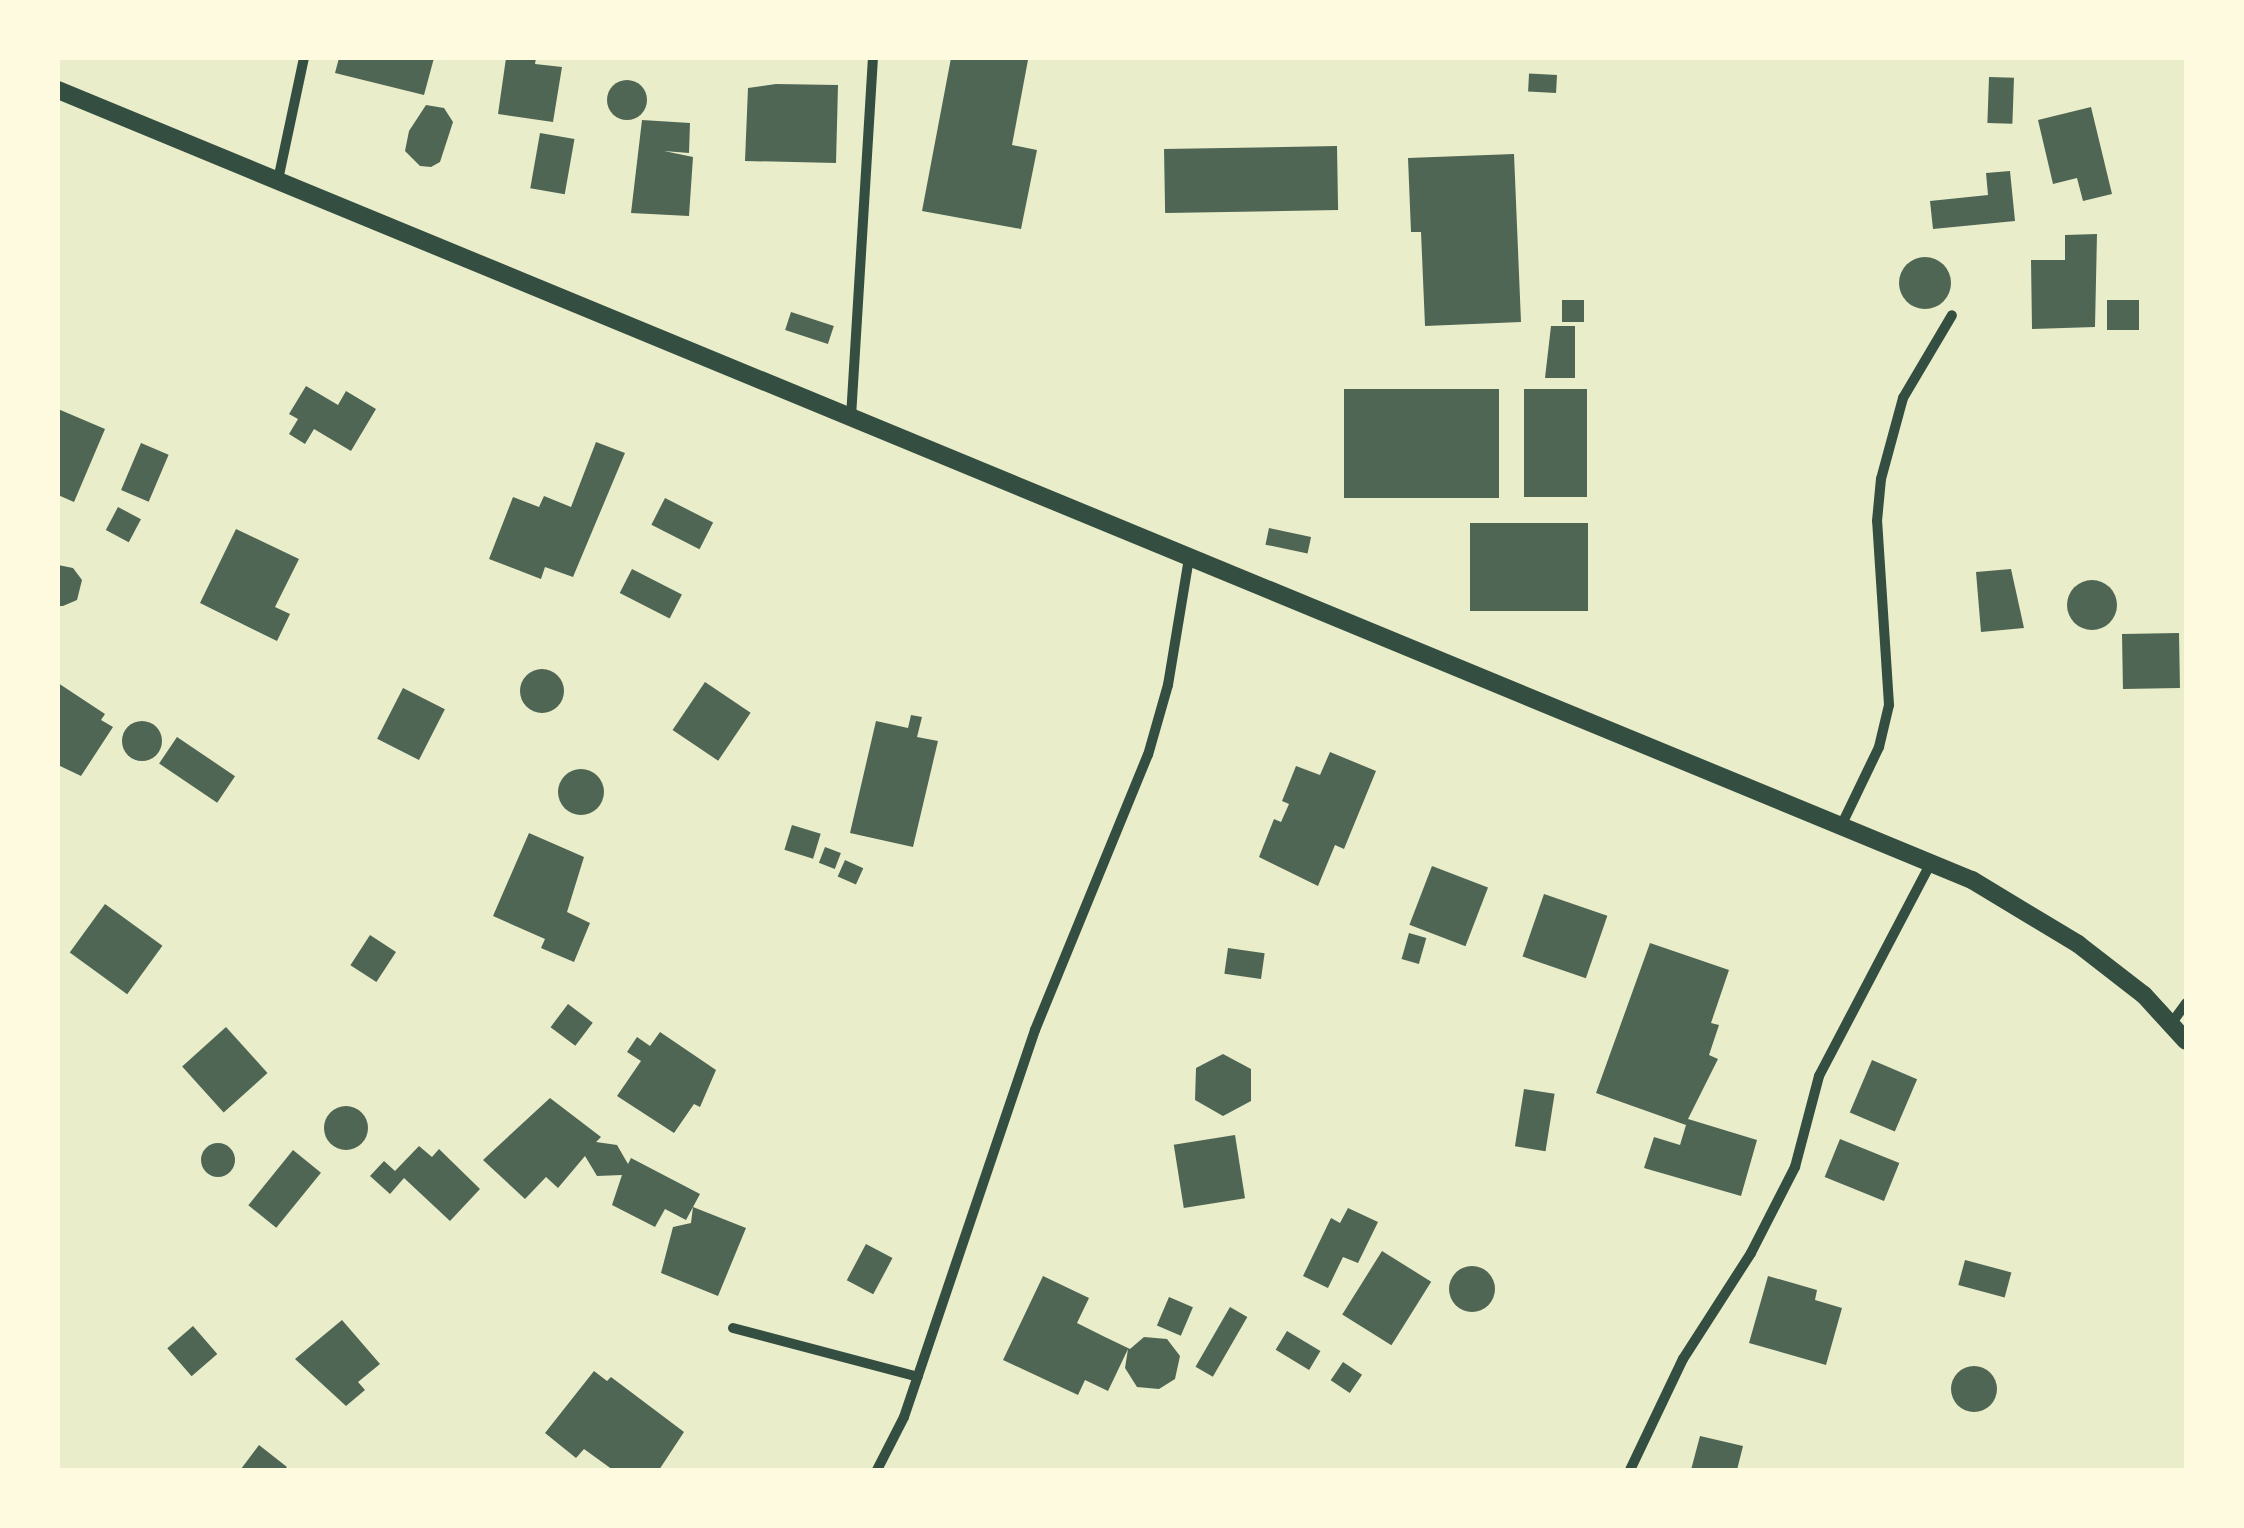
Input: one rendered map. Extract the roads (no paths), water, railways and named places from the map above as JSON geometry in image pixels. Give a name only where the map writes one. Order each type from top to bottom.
[{"type":"street","points":[[278,180],[304,58]]},
{"type":"street","points":[[851,417],[872,58]]},
{"type":"street","points":[[58,90],[1931,863],[2078,944],[2186,1040]]},
{"type":"street","points":[[1842,824],[1878,747],[1889,705],[1877,521],[1884,465],[1903,398],[1952,315]]},
{"type":"street","points":[[877,1470],[918,1377],[1035,1030],[1148,755],[1168,685],[1189,558]]},
{"type":"street","points":[[1630,1470],[1684,1359],[1751,1252],[1794,1167],[1819,1076],[1931,863]]},
{"type":"street","points":[[2171,1024],[2186,1004]]},
{"type":"street","points":[[732,1328],[918,1377]]}]
